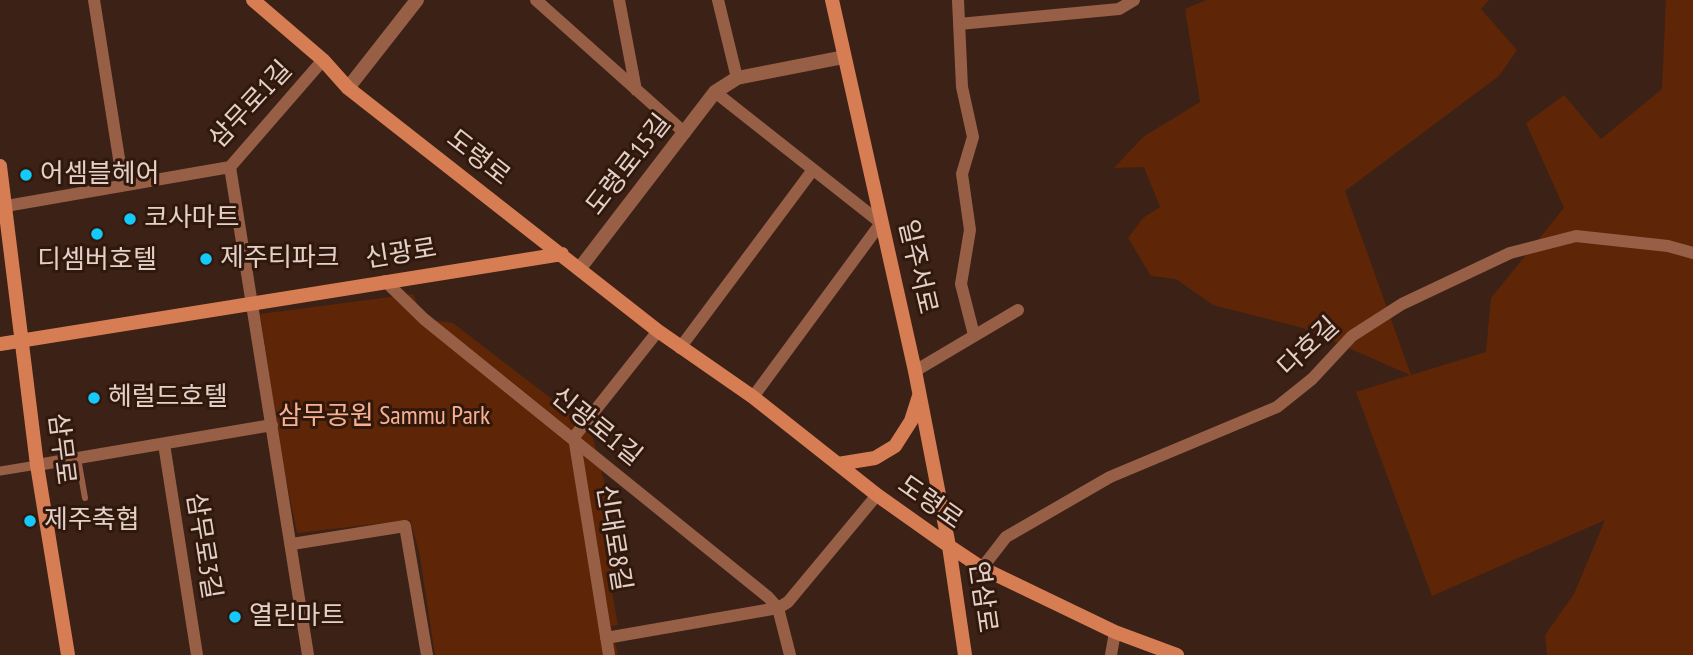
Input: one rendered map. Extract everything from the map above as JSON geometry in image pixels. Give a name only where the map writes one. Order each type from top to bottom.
[{"type":"main road","name":"도령로","points":[[253,0],[323,60],[348,88],[680,348],[753,397],[877,495],[982,568],[1115,632],[1177,655]]},
{"type":"main road","name":"일주서로","points":[[832,0],[915,371],[949,546]]},
{"type":"main road","name":"삼무로","points":[[0,166],[3,206],[24,341],[37,465],[68,655]]},
{"type":"main road","name":"신광로","points":[[0,344],[562,254]]},
{"type":"main road","points":[[838,464],[874,458],[895,446],[911,421],[920,395]]},
{"type":"main road","name":"연삼로","points":[[949,546],[965,655]]},
{"type":"street","points":[[94,0],[123,184]]},
{"type":"street","points":[[348,88],[417,0]]},
{"type":"street","points":[[536,0],[685,133]]},
{"type":"street","points":[[620,0],[636,90]]},
{"type":"street","points":[[718,0],[737,78]]},
{"type":"street","points":[[958,0],[962,87],[973,137],[962,174],[970,230],[961,284],[974,335]]},
{"type":"street","points":[[959,24],[1119,9],[1134,0]]},
{"type":"street","name":"도령로15길","points":[[580,268],[715,92],[737,78],[844,57]]},
{"type":"street","name":"삼무로1길","points":[[3,206],[230,167],[323,60]]},
{"type":"street","points":[[715,92],[881,223],[753,397]]},
{"type":"street","points":[[230,167],[309,655]]},
{"type":"street","points":[[680,348],[812,171]]},
{"type":"street","name":"다호길","points":[[982,568],[1006,537],[1110,477],[1277,407],[1312,379],[1352,336],[1402,304],[1510,253],[1576,236],[1668,246],[1693,253]]},
{"type":"street","name":"신광로1길","points":[[385,281],[424,319],[574,437],[778,608]]},
{"type":"street","points":[[915,371],[1017,310]]},
{"type":"street","points":[[574,437],[658,331]]},
{"type":"street","points":[[0,471],[272,425]]},
{"type":"street","name":"신대로8길","points":[[574,437],[609,655]]},
{"type":"street","name":"삼무로3길","points":[[164,444],[197,655]]},
{"type":"street","points":[[606,638],[778,608],[788,602],[877,495]]},
{"type":"street","points":[[292,544],[405,526],[427,655]]},
{"type":"street","points":[[778,608],[790,655]]},
{"type":"street","points":[[1111,655],[1115,632]]},
{"type":"lane","points":[[78,458],[85,498]]},
{"type":"green space","points":[[1206,0],[1489,0],[1481,9],[1517,50],[1499,76],[1345,191],[1411,375],[1486,352],[1491,298],[1564,208],[1526,123],[1564,95],[1601,139],[1662,89],[1666,0],[1693,0],[1693,655],[1547,655],[1545,635],[1574,594],[1605,520],[1432,596],[1356,392],[1410,375],[1303,328],[1213,305],[1176,279],[1151,276],[1128,238],[1143,218],[1160,207],[1144,167],[1114,168],[1143,137],[1200,102],[1185,9]]},
{"type":"green space","name":"삼무공원 Sammu Park","points":[[413,294],[424,319],[453,323],[570,413],[593,438],[605,485],[614,580],[611,587],[618,625],[611,626],[618,655],[435,655],[419,551],[410,520],[297,533],[283,464],[260,314]]},
{"type":"place","name":"어셈블헤어","points":[[26,175]]},
{"type":"place","name":"코사마트","points":[[130,219]]},
{"type":"place","name":"디셈버호텔","points":[[97,234]]},
{"type":"place","name":"제주티파크","points":[[206,259]]},
{"type":"place","name":"헤럴드호텔","points":[[94,398]]},
{"type":"place","name":"제주축협","points":[[30,521]]},
{"type":"place","name":"열린마트","points":[[235,617]]}]
